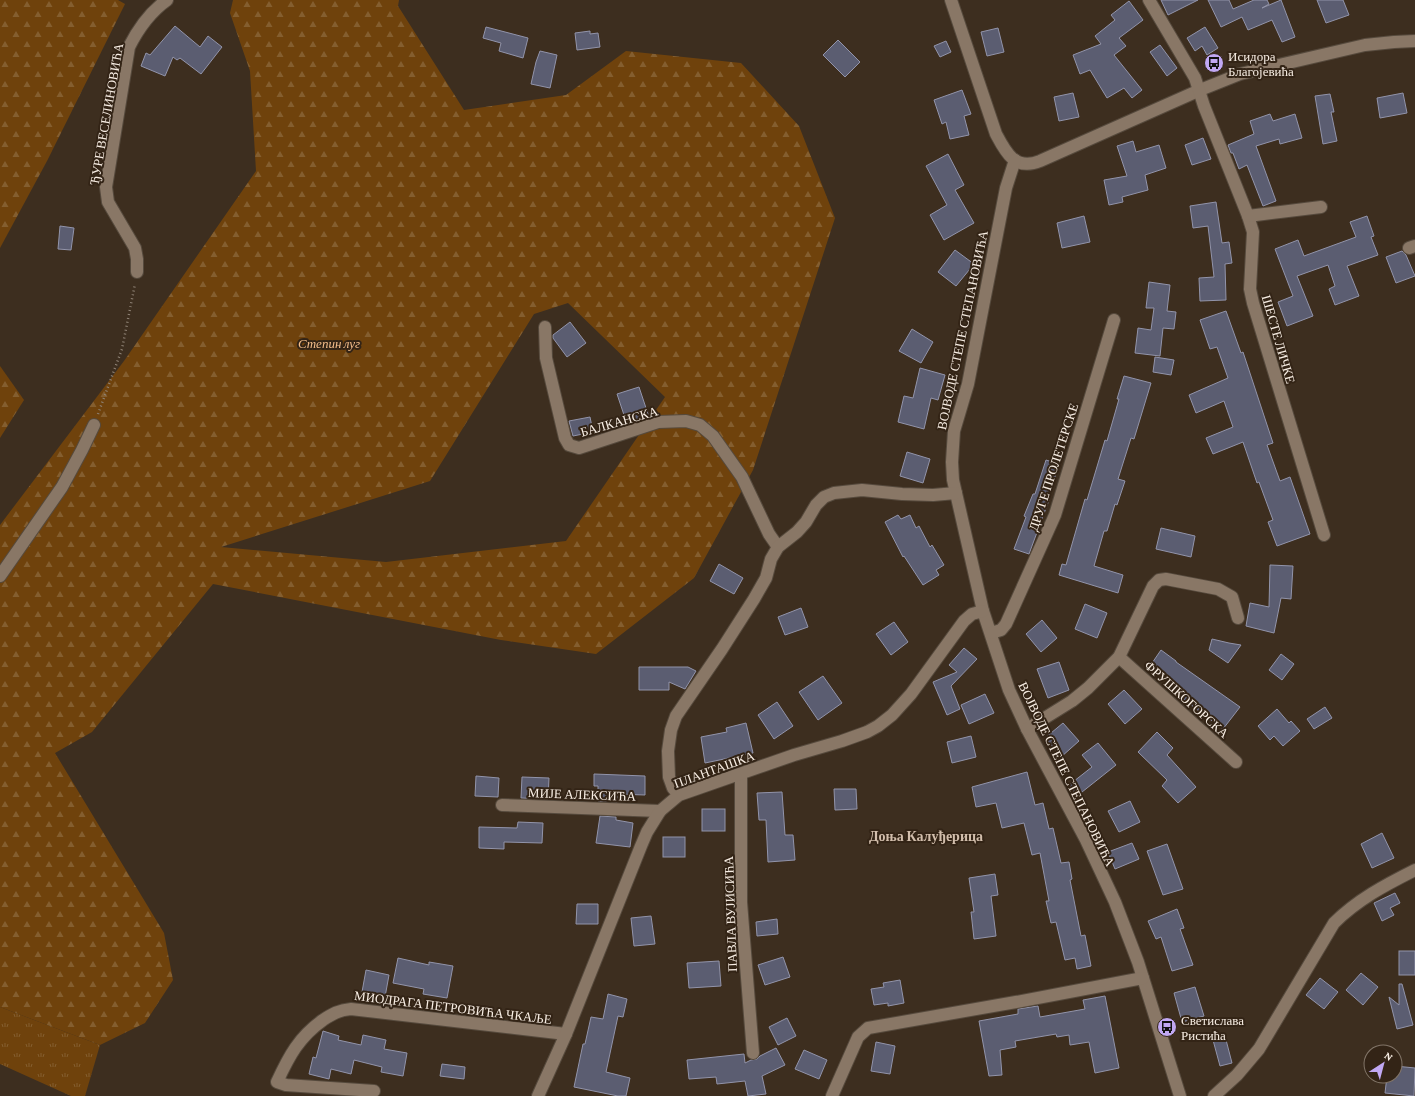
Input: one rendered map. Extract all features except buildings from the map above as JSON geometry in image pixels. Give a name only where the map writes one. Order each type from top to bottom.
[{"type":"street","points":[[951,0],[996,134],[1007,154],[1015,160],[1029,164],[1040,161],[1200,90],[1240,74],[1365,45],[1415,41]]},
{"type":"street","name":"ШЕСТЕ ЛИЧКЕ","points":[[1149,0],[1191,71],[1200,90],[1204,106],[1248,216],[1253,232],[1250,289],[1253,303],[1324,535]]},
{"type":"street","name":"ЂУРЕ ВЕСЕЛИНОВИЋА","points":[[137,272],[135,248],[108,202],[106,187],[129,47],[138,31],[161,2]]},
{"type":"street","name":"ВОЈВОДЕ СТЕПЕ СТЕПАНОВИЋА","points":[[1015,160],[1006,188],[968,384],[954,431],[952,462],[953,480],[983,611],[1009,690],[1027,729],[1086,840],[1114,902],[1143,978],[1180,1096]]},
{"type":"street","points":[[1248,216],[1321,207]]},
{"type":"street","name":"ДРУГЕ ПРОЛЕТЕРСКЕ","points":[[991,633],[1001,630],[1006,624],[1055,515],[1114,320]]},
{"type":"street","name":"БАЛКАНСКА","points":[[545,327],[546,358],[565,438],[569,445],[579,448],[658,422],[686,421],[700,425],[713,436],[742,477],[769,534],[778,547]]},
{"type":"street","points":[[0,576],[62,487],[94,425]]},
{"type":"street","points":[[678,795],[673,788],[669,777],[668,764],[671,730],[676,716],[754,600],[766,578],[771,559],[778,547],[797,532],[806,522],[816,504],[824,497],[862,490],[933,495],[956,493]]},
{"type":"street","points":[[1027,729],[1072,701],[1088,688],[1119,657],[1153,586],[1159,580],[1166,579],[1218,589],[1232,597],[1238,618]]},
{"type":"street","name":"ПЛАНТАШКА","points":[[538,1096],[566,1034],[641,846],[647,832],[660,811],[678,795],[794,755],[842,741],[878,726],[892,715],[911,694],[964,621],[972,614],[983,611]]},
{"type":"street","name":"ФРУШКОГОРСКА","points":[[1119,657],[1236,762]]},
{"type":"street","name":"ПАВЛА ВУЈИСИЋА","points":[[741,774],[741,902],[752,1053]]},
{"type":"street","name":"МИЈЕ АЛЕКСИЋА","points":[[502,805],[660,811]]},
{"type":"street","points":[[1214,1096],[1237,1075],[1259,1049],[1334,923],[1344,913],[1365,897],[1415,870]]},
{"type":"street","points":[[832,1096],[858,1037],[868,1028],[1143,978]]},
{"type":"street","name":"МИОДРАГА ПЕТРОВИЋА ЧКАЉЕ","points":[[374,1091],[286,1085],[277,1082],[288,1058],[308,1031],[332,1014],[344,1009],[566,1034]]},
{"type":"path","points":[[94,425],[122,349],[137,272]]},
{"type":"green space","points":[[0,0],[118,0],[125,4],[47,161],[0,248]]},
{"type":"green space","name":"Степин луг","points":[[233,0],[399,0],[398,6],[464,110],[566,95],[626,51],[741,63],[799,126],[835,218],[753,470],[694,578],[596,654],[501,640],[213,584],[92,732],[55,753],[164,933],[173,980],[145,1023],[100,1045],[0,1007],[0,525],[124,361],[256,171],[250,71],[230,13]],"holes":[[[568,303],[665,397],[566,541],[386,562],[221,547],[430,481],[534,314]]]},
{"type":"green space","points":[[0,366],[24,400],[0,438]]},
{"type":"green space","points":[[0,1007],[100,1045],[85,1096],[71,1096],[0,1064]]},
{"type":"place","name":"Исидора Благојевића","points":[[1214,63]]},
{"type":"place","name":"Светислава Ристића","points":[[1167,1027]]},
{"type":"district","name":"Доња Калуђерица","points":[[926,836]]}]
